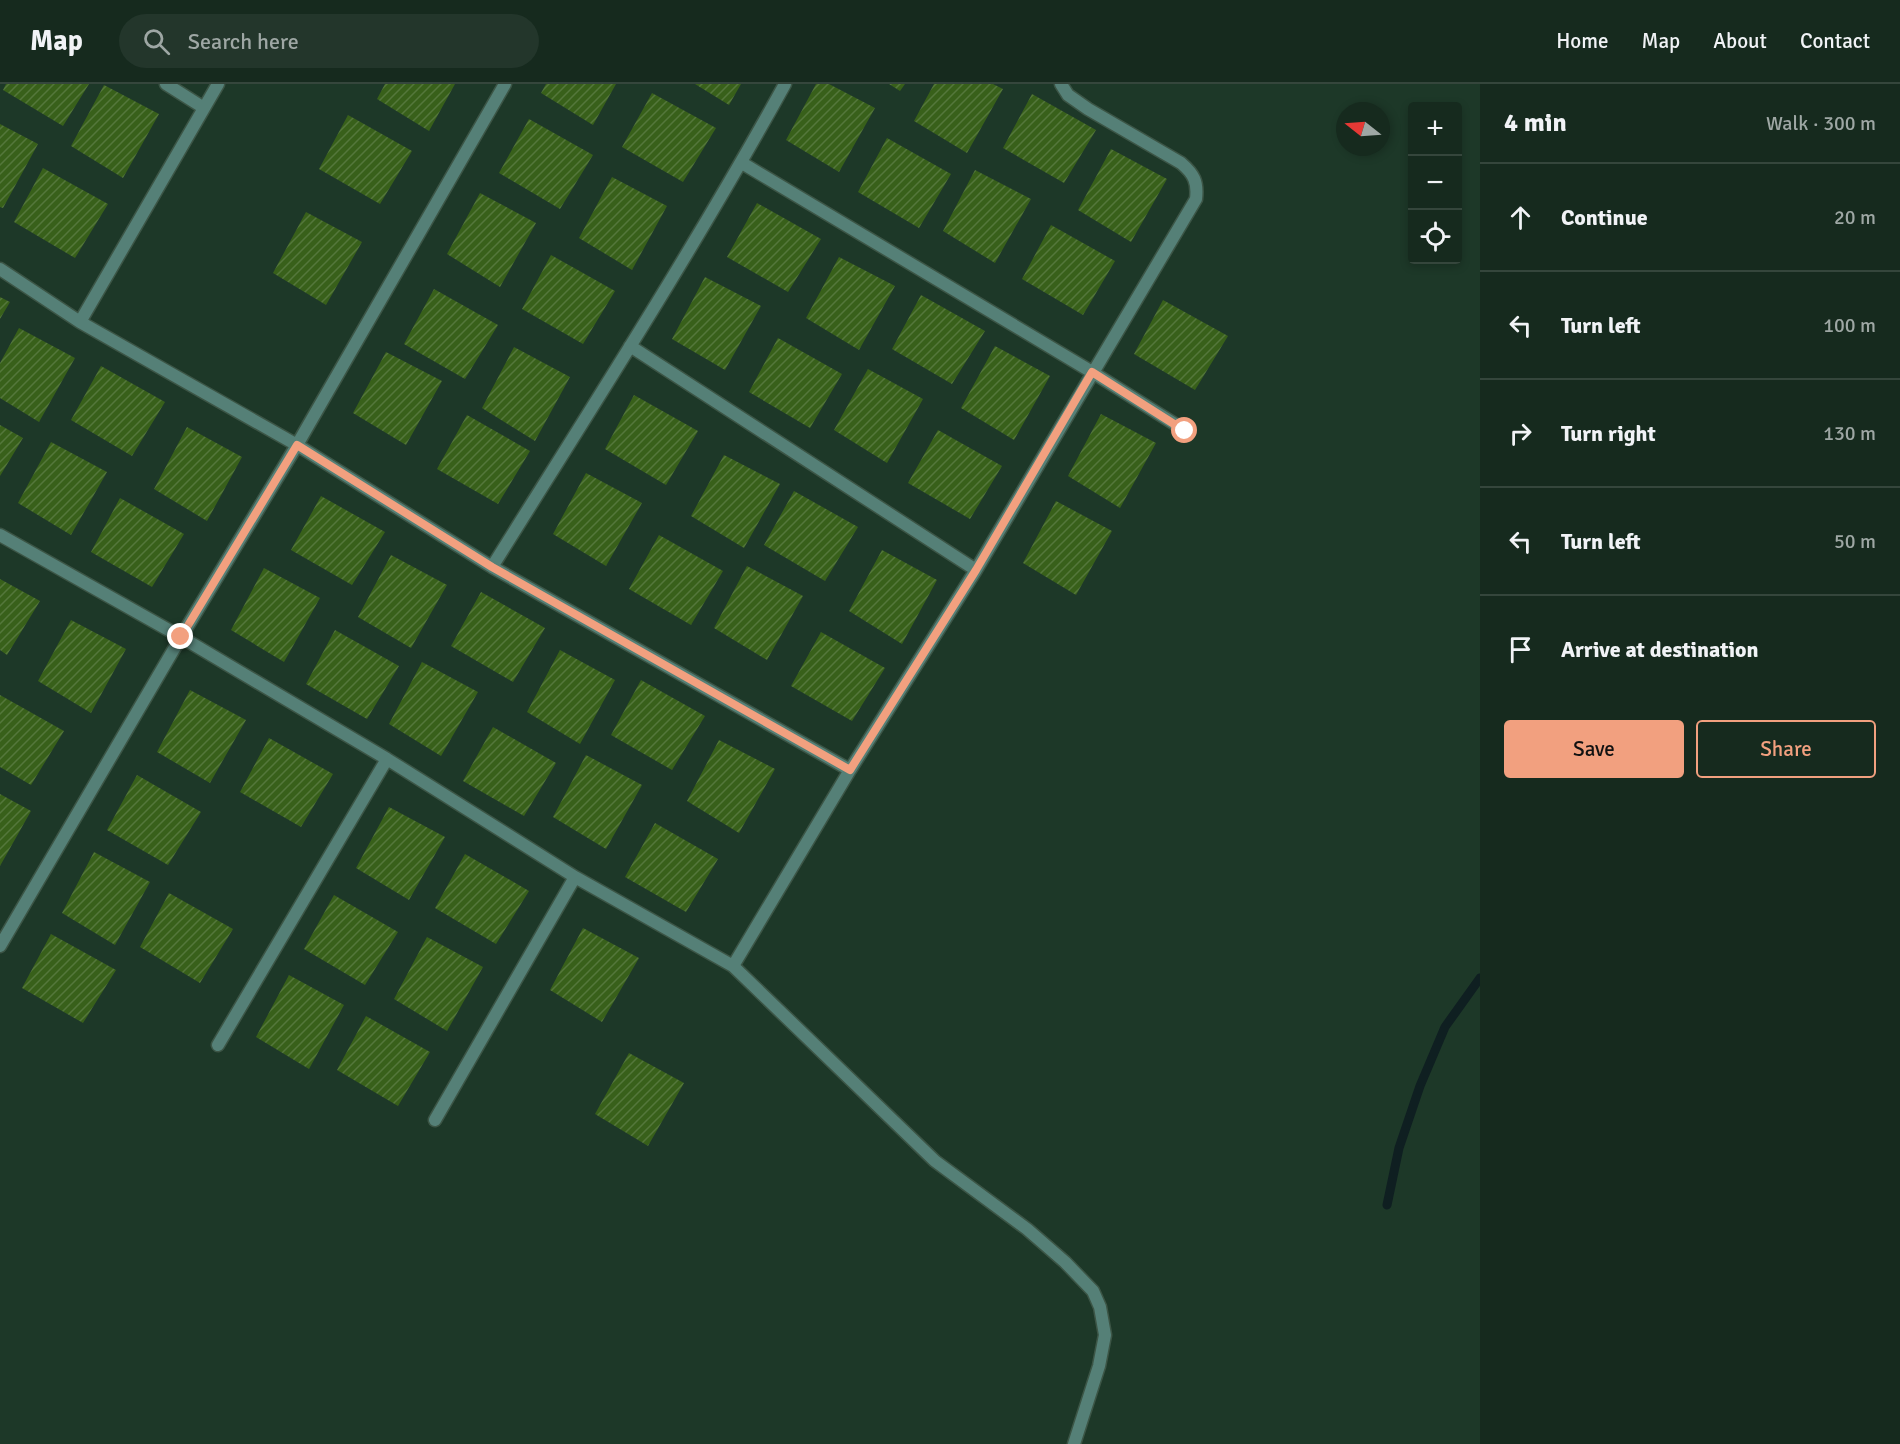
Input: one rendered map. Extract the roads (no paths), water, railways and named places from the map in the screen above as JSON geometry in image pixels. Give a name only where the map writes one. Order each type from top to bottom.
[{"type":"street","points":[[166,84],[204,108]]},
{"type":"street","points":[[80,322],[218,84]]},
{"type":"street","points":[[0,946],[181,637],[297,445],[505,84]]},
{"type":"street","points":[[492,567],[742,163],[785,84]]},
{"type":"street","points":[[733,966],[850,770],[976,570],[1196,199],[1195,178],[1181,163],[1088,109],[1068,95],[1061,84]]},
{"type":"street","points":[[742,163],[1092,372],[1185,431]]},
{"type":"street","points":[[0,269],[80,322],[297,445],[492,567],[850,770]]},
{"type":"street","points":[[630,346],[976,570]]},
{"type":"street","points":[[0,535],[181,637],[387,759],[575,877],[733,966],[935,1161],[1027,1229],[1065,1262],[1093,1292],[1100,1307],[1105,1335],[1099,1366],[1074,1444]]},
{"type":"street","points":[[218,1045],[387,759]]},
{"type":"street","points":[[435,1120],[575,877]]},
{"type":"waterway","points":[[1387,1205],[1399,1148],[1420,1086],[1445,1027],[1480,978]]}]
